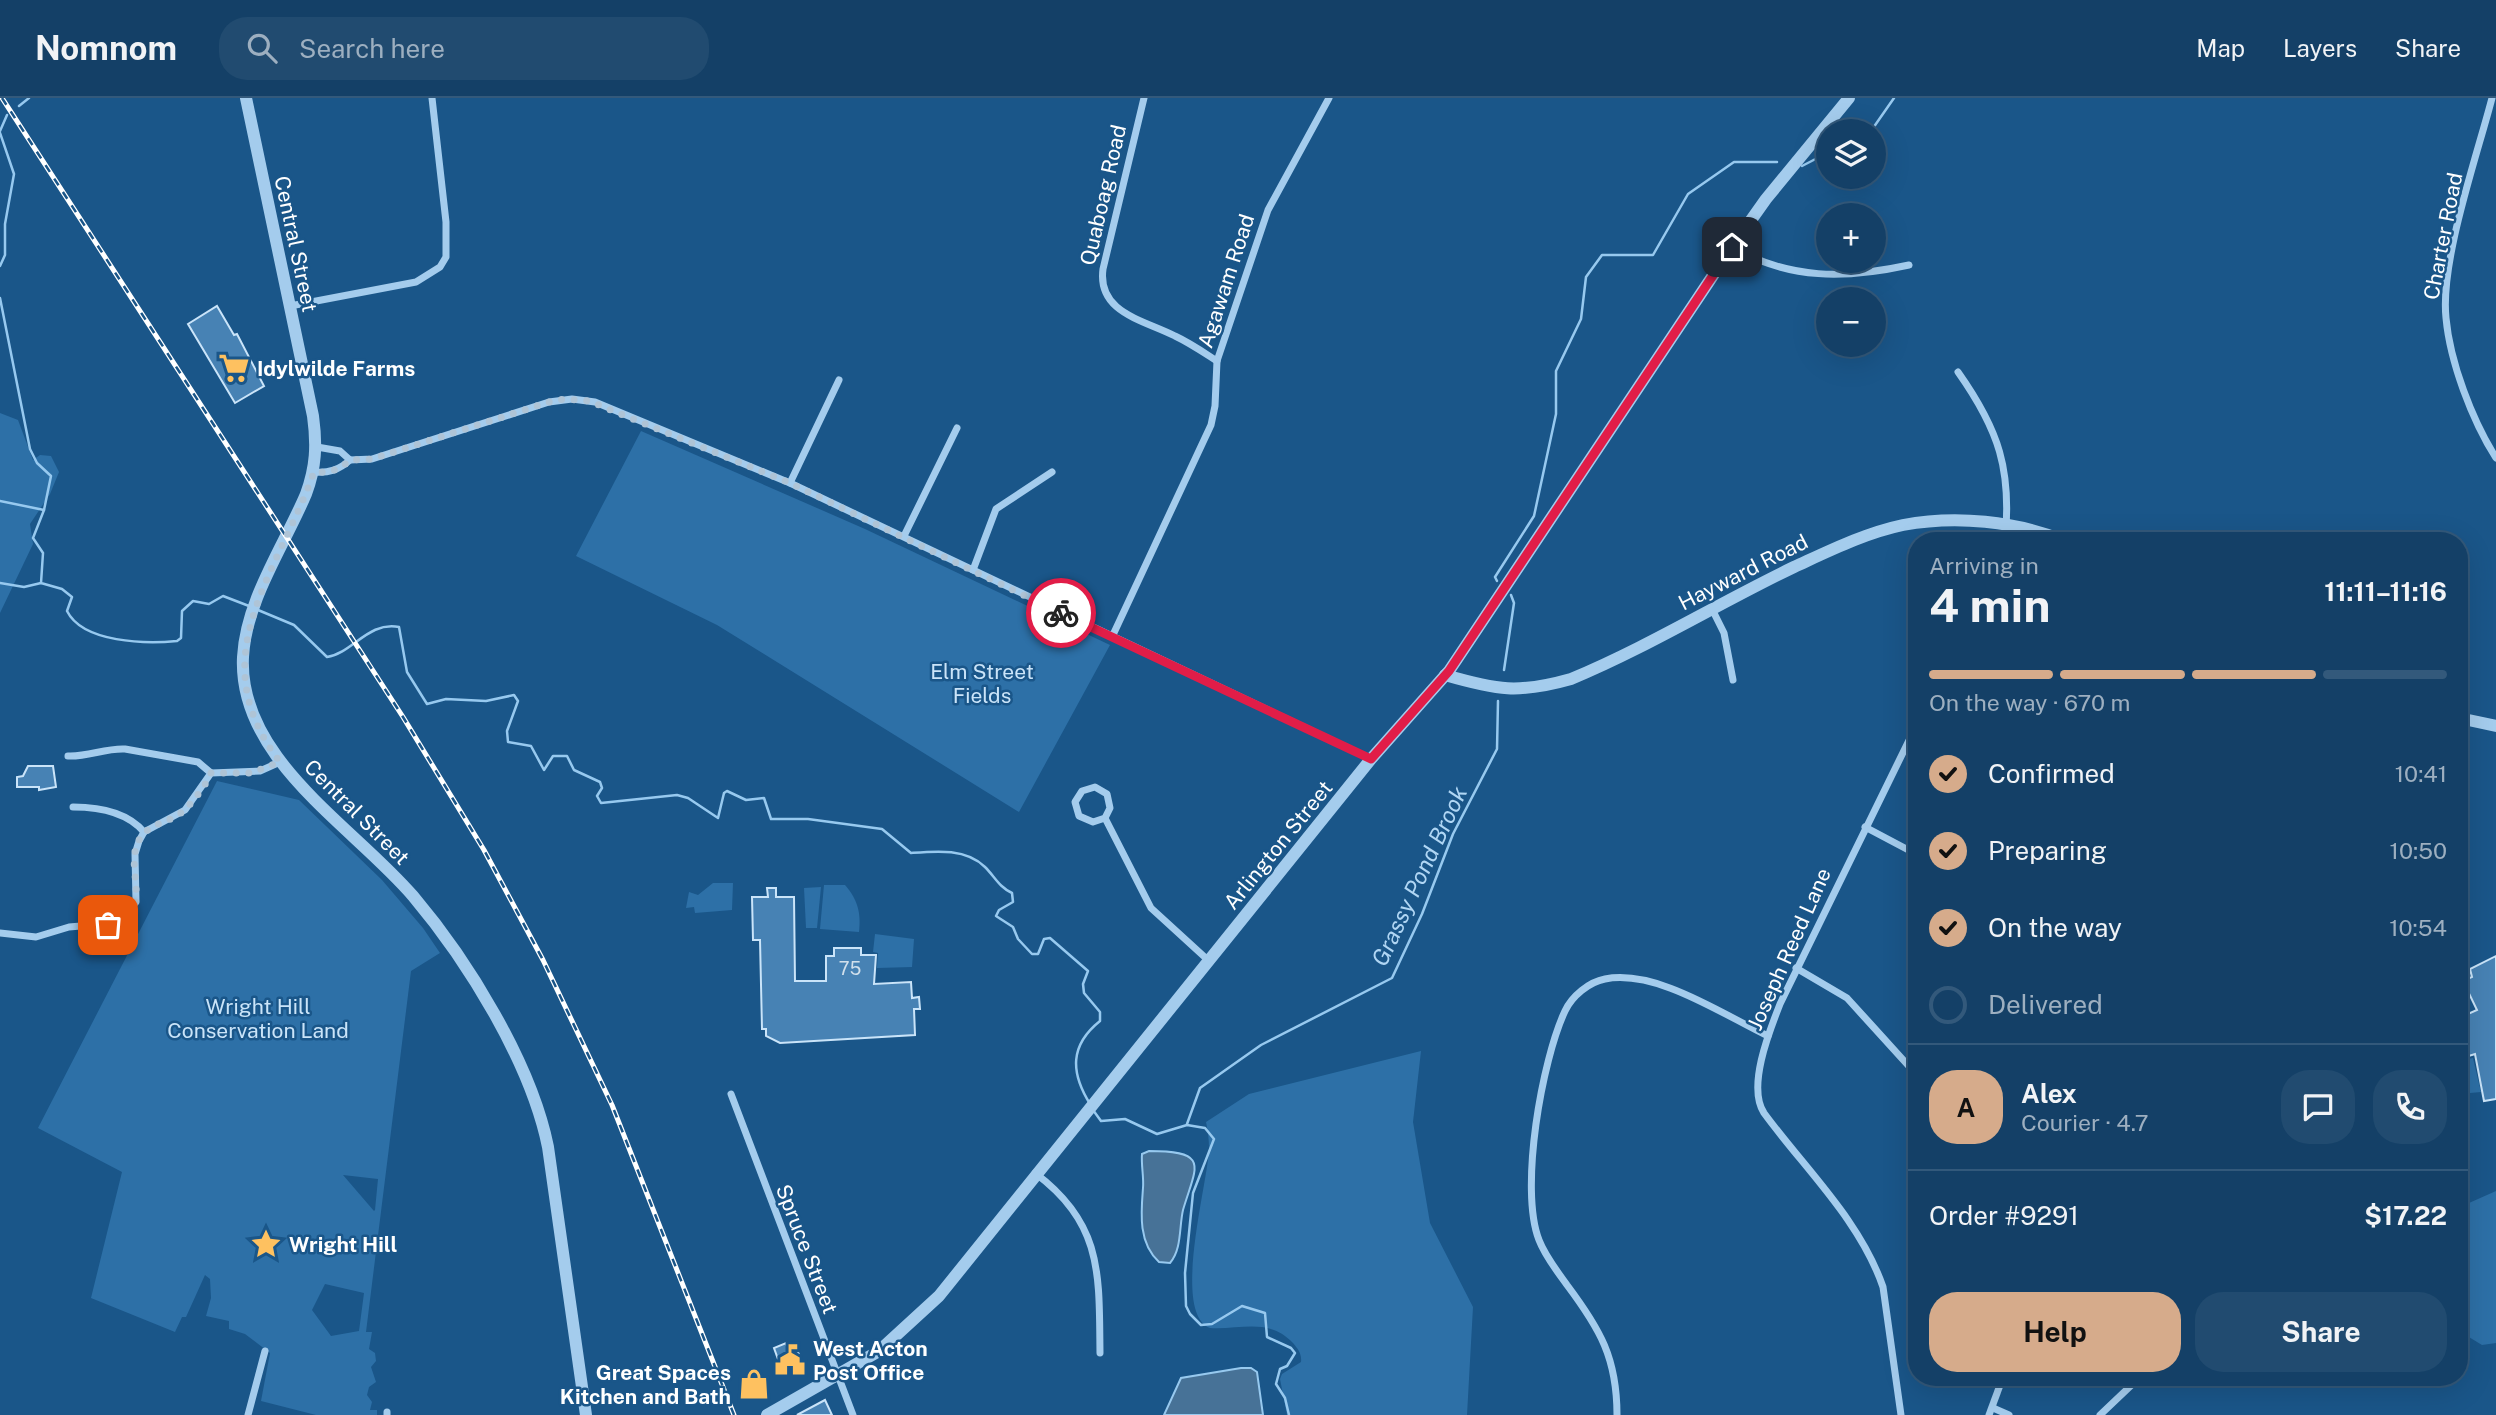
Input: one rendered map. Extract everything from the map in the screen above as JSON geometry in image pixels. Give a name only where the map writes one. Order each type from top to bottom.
[{"type":"street","name":"Central Street","points":[[246,98],[317,447],[314,472],[251,618],[243,657],[246,693],[257,725],[280,762],[424,910],[488,1006],[526,1078],[539,1110],[548,1147],[586,1415]]},
{"type":"street","points":[[290,306],[416,282],[440,267],[446,257],[446,222],[432,98]]},
{"type":"street","name":"Quaboag Road","points":[[1144,98],[1102,286],[1112,303],[1127,315],[1174,335],[1217,361]]},
{"type":"street","name":"Agawam Road","points":[[1112,637],[1211,425],[1215,406],[1217,361],[1274,196],[1329,98]]},
{"type":"street","name":"Arlington Street","points":[[767,1415],[880,1351],[923,1313],[1371,759],[1445,675],[1510,583],[1732,247],[1774,190],[1849,98]]},
{"type":"street","name":"Charter Road","points":[[2491,98],[2455,240],[2445,315],[2454,363],[2496,457]]},
{"type":"street","points":[[1732,247],[1773,267],[1810,275],[1849,275],[1909,265]]},
{"type":"street","points":[[1958,372],[1993,426],[2001,449],[2006,532]]},
{"type":"street","points":[[790,483],[839,380]]},
{"type":"street","points":[[314,472],[327,473],[342,468],[350,460],[372,459],[540,405],[579,400],[616,410],[790,483],[1371,759]]},
{"type":"street","points":[[904,536],[957,428]]},
{"type":"street","points":[[317,447],[340,451],[350,460]]},
{"type":"street","points":[[974,570],[996,509],[1052,472]]},
{"type":"street","name":"Hayward Road","points":[[1445,675],[1488,687],[1532,690],[1590,671],[1821,554],[1878,531],[1934,521],[2007,524],[2042,532]]},
{"type":"street","points":[[1712,609],[1724,633],[1733,680]]},
{"type":"street","points":[[2468,720],[2496,726]]},
{"type":"street","name":"Joseph Reed Lane","points":[[1901,1415],[1883,1287],[1876,1267],[1838,1206],[1758,1104],[1762,1057],[1796,968],[1908,742]]},
{"type":"street","points":[[68,756],[87,756],[113,748],[125,749],[198,762],[211,773],[251,773],[280,762]]},
{"type":"street","points":[[0,933],[36,937],[69,926],[116,923],[136,902],[135,854],[144,832],[185,810],[211,773]]},
{"type":"street","points":[[1105,818],[1093,822],[1081,818],[1075,804],[1080,793],[1092,787],[1105,792],[1110,805],[1105,818],[1152,908],[1209,961]]},
{"type":"street","points":[[73,807],[107,810],[128,818],[144,832]]},
{"type":"street","points":[[1865,827],[1908,850]]},
{"type":"street","points":[[1796,968],[1847,998],[1908,1064]]},
{"type":"street","points":[[1617,1415],[1615,1375],[1608,1348],[1600,1331],[1546,1254],[1535,1227],[1531,1160],[1533,1140],[1545,1083],[1566,1009],[1591,983],[1604,979],[1636,977],[1681,993],[1768,1036]]},
{"type":"street","name":"Spruce Street","points":[[731,1094],[836,1377],[853,1415]]},
{"type":"street","points":[[1035,1173],[1068,1202],[1080,1218],[1091,1242],[1096,1267],[1100,1353]]},
{"type":"street","points":[[248,1415],[265,1351]]},
{"type":"street","points":[[2000,1386],[1991,1411],[2009,1415]]},
{"type":"street","points":[[2100,1415],[2131,1386]]},
{"type":"green space","points":[[0,413],[18,420],[33,460],[40,455],[51,456],[59,472],[50,494],[30,524],[33,544],[0,613]]},
{"type":"green space","name":"Elm Street Fields","points":[[641,431],[865,529],[1110,645],[1019,812],[717,625],[576,556]]},
{"type":"green space","name":"Wright Hill Conservation Land","points":[[217,781],[299,800],[382,880],[423,928],[440,953],[411,971],[366,1332],[372,1332],[369,1349],[375,1353],[376,1361],[371,1367],[376,1382],[369,1387],[367,1395],[372,1402],[370,1410],[377,1410],[377,1415],[316,1415],[261,1401],[270,1353],[245,1334],[229,1329],[229,1321],[206,1316],[211,1298],[210,1279],[205,1275],[186,1317],[182,1317],[175,1332],[91,1298],[122,1172],[38,1128]],"holes":[[[343,1175],[378,1179],[374,1211]],[[325,1284],[364,1293],[359,1331],[331,1336],[312,1310]]]},
{"type":"green space","points":[[713,883],[733,883],[732,910],[695,913],[694,907],[686,908],[689,892],[698,895]]},
{"type":"green space","points":[[824,885],[845,885],[858,907],[859,932],[820,929]]},
{"type":"green space","points":[[821,887],[817,928],[806,928],[804,888]]},
{"type":"green space","points":[[875,934],[914,939],[912,967],[877,968],[878,953],[873,952]]},
{"type":"green space","points":[[1421,1051],[1413,1122],[1430,1223],[1473,1307],[1467,1415],[1287,1415],[1280,1379],[1282,1374],[1301,1362],[1295,1345],[1284,1335],[1264,1327],[1210,1328],[1199,1317],[1193,1298],[1195,1246],[1209,1149],[1206,1122],[1249,1094]]},
{"type":"green space","points":[[2473,1058],[2481,1092],[2468,1093],[2468,1059]]},
{"type":"green space","points":[[2496,1191],[2496,1343],[2482,1345],[2468,1336],[2469,1203]]},
{"type":"shaded area","points":[[1149,1151],[1182,1154],[1194,1164],[1178,1245],[1170,1263],[1159,1262],[1152,1254],[1142,1227],[1142,1154]]},
{"type":"shaded area","points":[[1251,1368],[1257,1372],[1263,1415],[1164,1415],[1181,1378]]},
{"type":"building","name":"Idylwilde Farms","points":[[217,306],[234,335],[237,334],[264,386],[235,403],[188,324]]},
{"type":"building","points":[[28,766],[53,766],[56,787],[39,790],[39,787],[17,787],[17,777],[23,776]]},
{"type":"building","points":[[767,888],[776,888],[776,897],[794,897],[795,981],[826,981],[826,956],[834,956],[834,948],[861,948],[861,955],[876,955],[874,984],[911,982],[912,998],[919,997],[920,1009],[914,1009],[915,1035],[780,1043],[766,1036],[766,1029],[762,1029],[760,940],[753,940],[752,897],[768,897]]},
{"type":"building","points":[[2496,956],[2496,1099],[2484,1101],[2475,1054],[2468,1056],[2468,1014],[2477,1010],[2468,991],[2468,979],[2472,977],[2470,969]]},
{"type":"building","name":"West Acton Post Office","points":[[786,1343],[788,1350],[796,1347],[803,1365],[783,1373],[774,1348]]},
{"type":"building","points":[[825,1400],[832,1415],[797,1415]]},
{"type":"waterway","points":[[19,106],[29,98]]},
{"type":"waterway","name":"Grassy Pond Brook","points":[[1879,119],[1894,98]]},
{"type":"waterway","points":[[0,131],[7,115]]},
{"type":"waterway","points":[[0,133],[14,174],[5,224],[5,255],[0,266]]},
{"type":"waterway","name":"Grassy Pond Brook","points":[[1802,166],[1816,159]]},
{"type":"waterway","name":"Grassy Pond Brook","points":[[1497,581],[1495,577],[1534,516],[1556,414],[1556,371],[1581,319],[1586,277],[1602,255],[1653,255],[1688,194],[1734,162],[1777,162]]},
{"type":"waterway","points":[[0,298],[30,449],[37,463],[51,476],[44,510],[33,538],[43,553],[41,583],[62,589],[72,597],[67,611],[75,622],[87,630],[133,641],[177,641],[181,638],[182,611],[193,601],[209,604],[223,596],[249,606]]},
{"type":"waterway","points":[[0,501],[44,510]]},
{"type":"waterway","points":[[0,583],[24,587],[41,583]]},
{"type":"waterway","name":"Grassy Pond Brook","points":[[1504,670],[1514,603],[1511,595]]},
{"type":"waterway","points":[[258,610],[294,625],[327,657],[345,650],[378,629],[399,627],[407,672],[427,704],[446,699],[486,701],[514,695],[518,701],[507,731],[508,742],[531,746],[544,770],[553,756],[567,756],[574,770],[600,782],[602,788],[597,796],[601,803],[677,795],[688,798],[718,818],[724,793],[727,791],[746,800],[764,798],[771,819],[808,819],[882,829],[911,853],[950,852],[977,861],[1000,885],[1012,893],[1013,902],[999,910],[996,916],[1013,927],[1018,939],[1032,954],[1038,954],[1044,939],[1050,938],[1088,971],[1083,984],[1084,993],[1100,1012],[1100,1021],[1090,1030],[1078,1049],[1076,1070],[1090,1104]]},
{"type":"waterway","name":"Grassy Pond Brook","points":[[1187,1124],[1200,1088],[1261,1045],[1392,978],[1422,914],[1453,834],[1497,749],[1498,701]]},
{"type":"waterway","points":[[1093,1110],[1101,1121],[1125,1119],[1157,1134],[1187,1125],[1205,1128],[1214,1139],[1193,1193],[1185,1273],[1186,1306],[1201,1325],[1212,1324],[1242,1306],[1265,1313],[1267,1337],[1291,1348],[1295,1353],[1287,1366],[1280,1369],[1276,1384],[1285,1398],[1289,1415]]},
{"type":"railway","points":[[2,98],[403,717],[484,850],[543,960],[612,1105],[734,1415]]},
{"type":"way so far","points":[[108,925],[125,916],[136,902],[136,845],[144,832],[185,810],[208,781],[211,773],[251,773],[280,762],[257,725],[246,693],[243,657],[248,625],[314,472],[327,473],[342,468],[350,460],[372,459],[397,452],[549,402],[564,399],[589,401],[790,483],[1061,613]]},
{"type":"place","name":"Idylwilde Farms","points":[[234,368]]},
{"type":"place","name":"Wright Hill","points":[[266,1244]]},
{"type":"place","name":"West Acton Post Office","points":[[790,1360]]},
{"type":"place","name":"Great Spaces Kitchen and Bath","points":[[754,1384]]},
{"type":"route","points":[[1061,613],[1371,759],[1449,671],[1732,247]]}]
